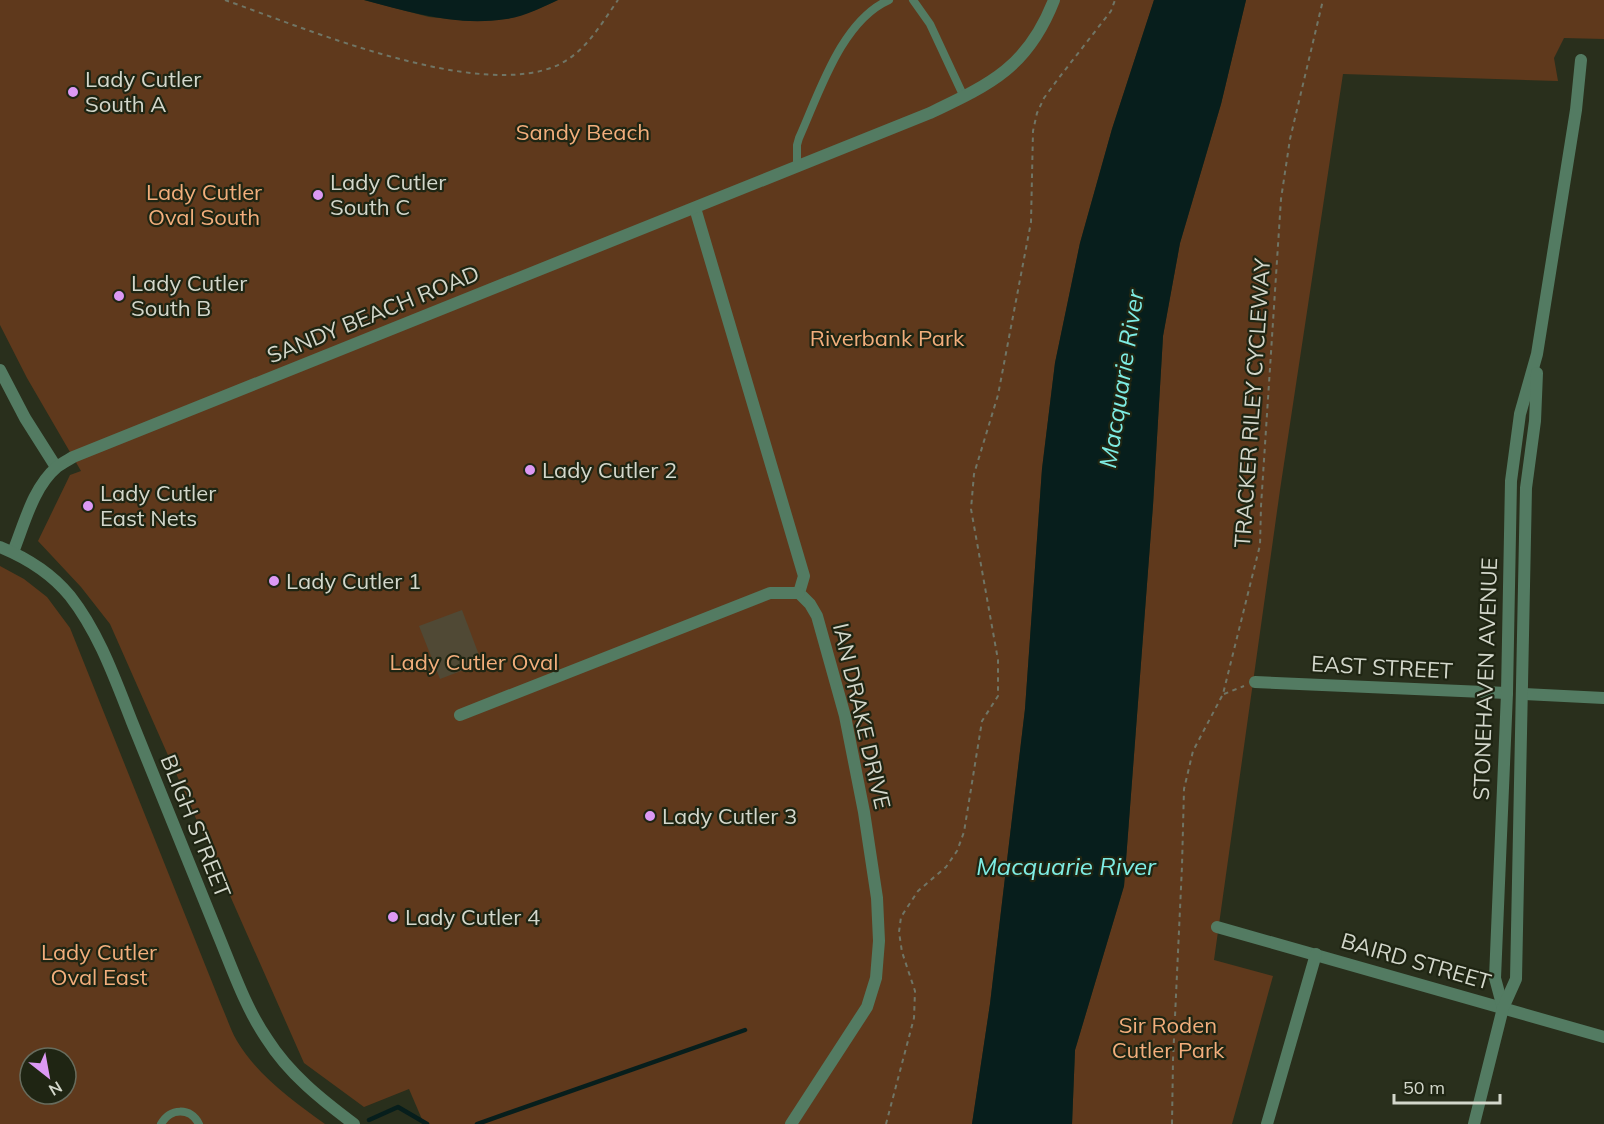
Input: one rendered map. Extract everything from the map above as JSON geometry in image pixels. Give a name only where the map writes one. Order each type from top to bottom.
[{"type":"street","name":"SANDY BEACH ROAD","points":[[13,552],[33,502],[43,483],[56,467],[92,448],[882,134],[964,97],[998,78],[1017,59],[1042,26],[1054,0]]},
{"type":"street","name":"STONEHAVEN AVENUE","points":[[1503,1008],[1495,978],[1507,693],[1511,481],[1520,414],[1537,354],[1576,110],[1581,60]]},
{"type":"street","points":[[460,715],[770,593],[799,593],[804,576],[695,208]]},
{"type":"street","name":"STONEHAVEN AVENUE","points":[[1474,1124],[1503,1008],[1516,979],[1526,488],[1535,421],[1537,354]]},
{"type":"street","points":[[0,370],[25,418],[56,467]]},
{"type":"street","name":"BLIGH STREET","points":[[0,547],[32,563],[50,576],[69,595],[86,619],[99,642],[240,985],[266,1038],[284,1063],[308,1087],[354,1124]]},
{"type":"street","name":"IAN DRAKE DRIVE","points":[[791,1124],[867,1007],[876,978],[879,941],[877,898],[864,812],[845,716],[817,616],[810,604],[799,593]]},
{"type":"street","name":"EAST STREET","points":[[1255,682],[1507,693]]},
{"type":"street","points":[[1523,694],[1604,698]]},
{"type":"street","name":"BAIRD STREET","points":[[1217,927],[1604,1037]]},
{"type":"street","points":[[1267,1124],[1316,954]]},
{"type":"lane","points":[[797,168],[796,153],[799,138],[841,46],[863,17],[889,0]]},
{"type":"lane","points":[[913,0],[930,24],[964,97]]},
{"type":"lane","points":[[161,1124],[168,1114],[178,1111],[193,1115],[199,1124]]},
{"type":"path","points":[[225,0],[393,59],[478,73],[503,74],[528,73],[545,69],[571,57],[589,40],[618,0]]},
{"type":"path","points":[[886,1124],[914,1018],[915,991],[902,952],[899,932],[901,917],[918,891],[946,867],[957,851],[964,831],[982,721],[998,696],[998,660],[971,509],[974,474],[998,395],[1031,222],[1033,132],[1037,113],[1044,98],[1105,19],[1115,0]]},
{"type":"path","name":"TRACKER RILEY CYCLEWAY","points":[[1172,1124],[1184,789],[1193,751],[1223,694],[1260,545],[1281,200],[1290,140],[1323,0]]},
{"type":"path","points":[[1223,694],[1255,682]]},
{"type":"green space","points":[[0,0],[364,0],[429,17],[470,21],[507,19],[558,0],[1154,0],[1112,129],[1080,243],[1055,363],[1042,469],[1025,709],[990,1004],[972,1124],[424,1124],[409,1089],[364,1107],[304,1063],[110,624],[81,587],[38,541],[70,475],[81,471],[27,378],[0,325]]},
{"type":"green space","name":"Sir Roden Cutler Park","points":[[1246,0],[1604,0],[1604,39],[1564,38],[1554,58],[1558,81],[1343,74],[1280,490],[1214,960],[1273,976],[1232,1124],[1072,1124],[1075,1050],[1124,886],[1153,505],[1163,336],[1180,243],[1221,104]]},
{"type":"green space","name":"Lady Cutler Oval East","points":[[0,566],[24,579],[47,597],[70,628],[237,1041],[245,1054],[265,1076],[325,1124],[0,1124]]},
{"type":"water","points":[[364,0],[558,0],[513,18],[470,21],[434,17]]},
{"type":"water","name":"Macquarie River","points":[[1154,0],[1246,0],[1221,104],[1180,243],[1163,336],[1153,505],[1124,886],[1075,1050],[1072,1124],[972,1124],[990,1004],[1025,709],[1042,469],[1055,363],[1080,243],[1112,129]]},
{"type":"building","points":[[462,610],[482,663],[440,679],[419,626]]},
{"type":"waterway","points":[[477,1124],[745,1030]]},
{"type":"waterway","points":[[369,1120],[398,1107],[427,1124]]},
{"type":"place","name":"Lady Cutler South A","points":[[73,92]]},
{"type":"place","name":"Lady Cutler South C","points":[[318,195]]},
{"type":"place","name":"Lady Cutler South B","points":[[119,296]]},
{"type":"place","name":"Lady Cutler 2","points":[[530,470]]},
{"type":"place","name":"Lady Cutler East Nets","points":[[88,506]]},
{"type":"place","name":"Lady Cutler 1","points":[[274,581]]},
{"type":"place","name":"Lady Cutler 3","points":[[650,816]]},
{"type":"place","name":"Lady Cutler 4","points":[[393,917]]},
{"type":"park label","name":"Sandy Beach","points":[[583,132]]},
{"type":"park label","name":"Lady Cutler Oval South","points":[[204,204]]},
{"type":"park label","name":"Riverbank Park","points":[[887,338]]},
{"type":"park label","name":"Lady Cutler Oval","points":[[474,662]]}]
